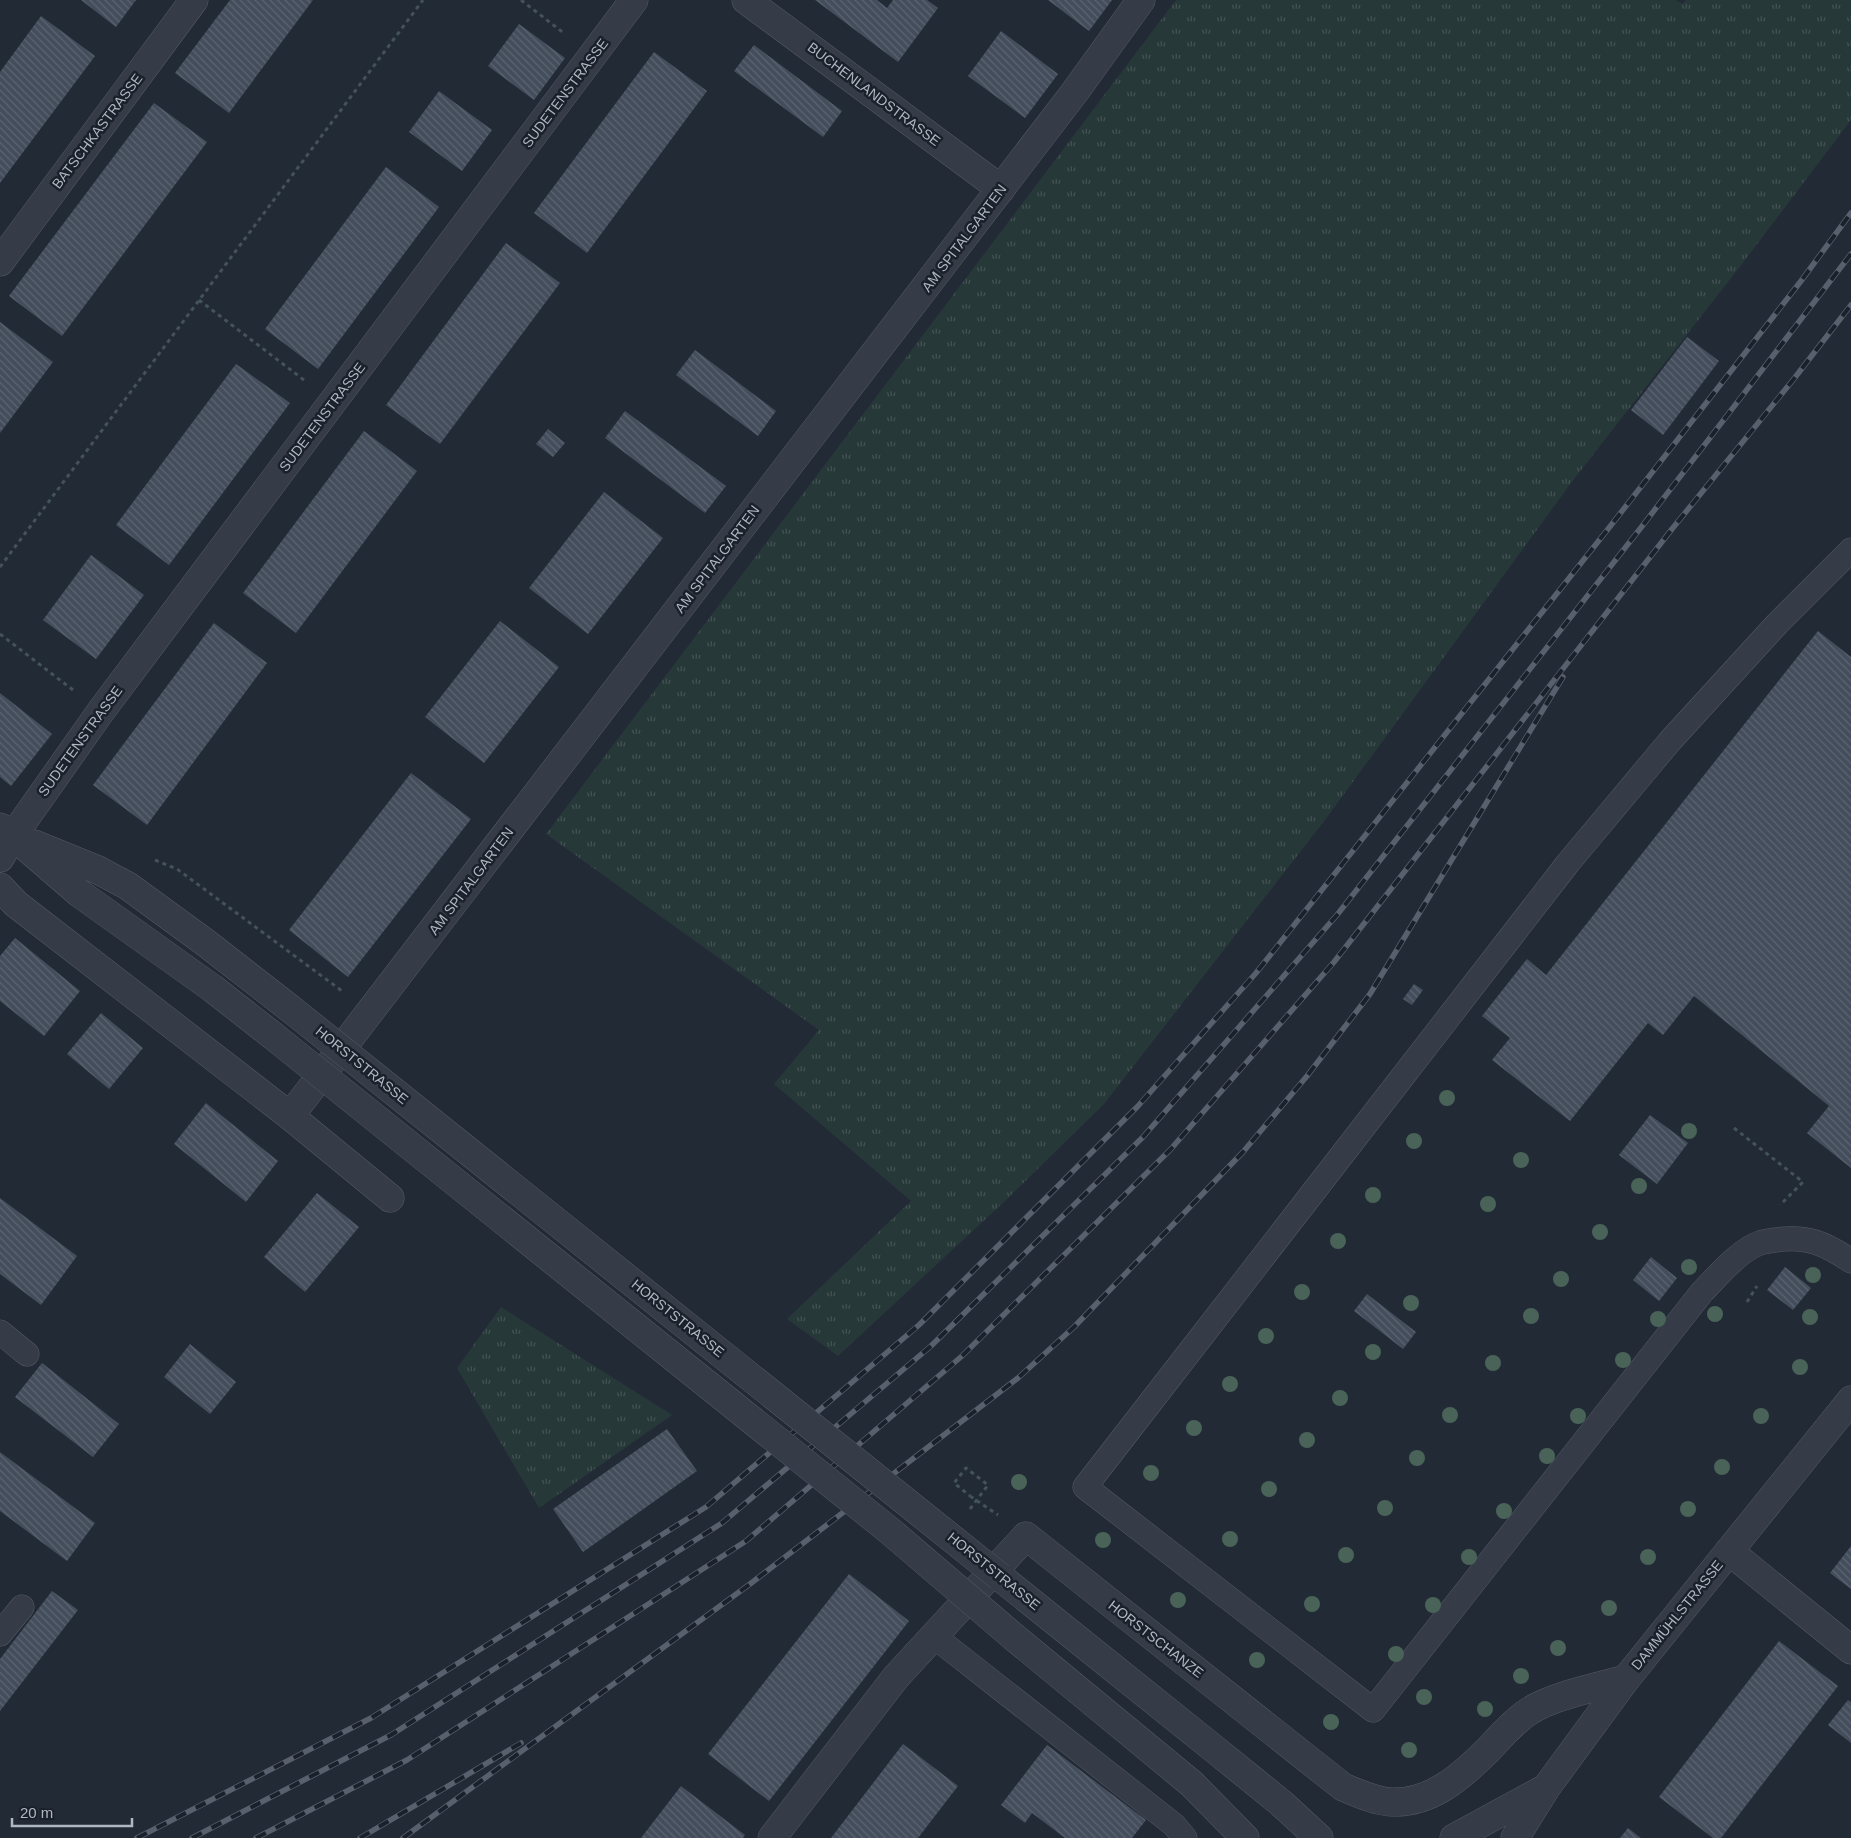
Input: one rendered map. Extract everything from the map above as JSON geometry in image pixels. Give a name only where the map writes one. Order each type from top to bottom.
[{"type":"street","name":"BATSCHKASTRASSE","points":[[0,262],[194,0]]},
{"type":"street","name":"SUDETENSTRASSE","points":[[4,840],[634,0]]},
{"type":"street","name":"BUCHENLANDSTRASSE","points":[[746,0],[1001,189]]},
{"type":"street","name":"AM SPITALGARTEN","points":[[290,1116],[1001,189],[1074,93],[1141,0]]},
{"type":"street","points":[[4,840],[212,988],[883,1525],[1015,1638],[1192,1784],[1245,1838]]},
{"type":"street","name":"HORSTSTRASSE","points":[[4,840],[98,870],[128,886],[206,943],[950,1536],[1281,1803],[1319,1838]]},
{"type":"street","points":[[0,887],[16,904],[290,1116],[390,1198]]},
{"type":"street","name":"DAMMÜHLSTRASSE","points":[[1515,1838],[1546,1788],[1626,1679],[1851,1400]]},
{"type":"street","name":"HORSTSCHANZE","points":[[772,1838],[896,1677],[935,1637],[1026,1536],[1343,1787],[1367,1797],[1391,1802],[1412,1799],[1440,1790],[1459,1777],[1529,1711],[1562,1697],[1626,1679]]},
{"type":"street","points":[[1729,1551],[1851,1650]]},
{"type":"street","points":[[1454,1838],[1546,1788]]},
{"type":"lane","points":[[1851,550],[1777,624],[1670,741],[1568,864],[1085,1487],[1373,1710],[1702,1292],[1735,1259],[1760,1243],[1783,1239],[1807,1239],[1829,1246],[1851,1261]]},
{"type":"lane","points":[[0,1332],[28,1354]]},
{"type":"lane","points":[[0,1634],[22,1607]]},
{"type":"lane","points":[[935,1637],[1174,1825],[1185,1838]]},
{"type":"path","points":[[0,567],[423,0]]},
{"type":"path","points":[[521,0],[594,55]]},
{"type":"path","points":[[199,300],[332,402]]},
{"type":"path","points":[[0,634],[101,711]]},
{"type":"path","points":[[1734,1128],[1802,1182]]},
{"type":"path","points":[[950,1536],[988,1486],[966,1468],[954,1484],[970,1496],[993,1510]]},
{"type":"green space","points":[[1176,0],[1676,0],[1682,4],[1686,0],[1851,0],[1851,120],[1742,264],[1571,483],[1325,820],[1104,1104],[1005,1201],[838,1356],[787,1319],[911,1201],[774,1084],[819,1030],[546,834]]},
{"type":"green space","points":[[501,1307],[672,1415],[539,1508],[457,1368]]},
{"type":"building","points":[[81,0],[136,0],[116,27]]},
{"type":"building","points":[[230,0],[313,0],[229,113],[175,73]]},
{"type":"building","points":[[815,0],[877,0],[887,8],[893,0],[927,0],[938,8],[898,62]]},
{"type":"building","points":[[1048,0],[1112,0],[1089,31]]},
{"type":"building","points":[[41,16],[95,56],[0,183],[0,72]]},
{"type":"building","points":[[519,24],[565,58],[534,100],[488,66]]},
{"type":"building","points":[[1001,31],[1058,74],[1025,118],[968,76]]},
{"type":"building","points":[[754,45],[842,111],[823,137],[734,71]]},
{"type":"building","points":[[654,52],[707,91],[587,253],[534,213]]},
{"type":"building","points":[[439,91],[492,130],[462,171],[409,132]]},
{"type":"building","points":[[154,103],[207,142],[62,336],[9,296]]},
{"type":"building","points":[[386,167],[439,207],[318,369],[265,329]]},
{"type":"building","points":[[506,243],[560,283],[440,444],[386,405]]},
{"type":"building","points":[[0,322],[53,362],[0,433]]},
{"type":"building","points":[[1687,337],[1719,361],[1663,435],[1631,410]]},
{"type":"building","points":[[695,350],[776,411],[758,436],[676,375]]},
{"type":"building","points":[[236,364],[290,403],[169,565],[116,525]]},
{"type":"building","points":[[625,411],[726,486],[705,513],[605,438]]},
{"type":"building","points":[[548,429],[565,443],[553,457],[536,444]]},
{"type":"building","points":[[364,431],[417,471],[296,633],[243,593]]},
{"type":"building","points":[[604,492],[663,538],[588,634],[529,588]]},
{"type":"building","points":[[91,555],[144,595],[96,659],[43,620]]},
{"type":"building","points":[[500,621],[559,667],[484,763],[425,717]]},
{"type":"building","points":[[214,623],[267,663],[147,825],[93,785]]},
{"type":"building","points":[[1818,631],[1851,657],[1851,1168],[1807,1133],[1829,1106],[1694,996],[1663,1035],[1648,1023],[1570,1121],[1492,1060],[1510,1038],[1482,1016],[1527,959],[1546,975]]},
{"type":"building","points":[[0,693],[52,734],[11,786],[0,777]]},
{"type":"building","points":[[411,773],[471,819],[348,977],[289,930]]},
{"type":"building","points":[[15,938],[80,991],[44,1036],[0,1001],[0,956]]},
{"type":"building","points":[[1414,984],[1423,990],[1412,1005],[1403,999]]},
{"type":"building","points":[[101,1013],[143,1048],[109,1089],[67,1054]]},
{"type":"building","points":[[206,1103],[278,1161],[246,1202],[174,1144]]},
{"type":"building","points":[[1650,1115],[1688,1143],[1657,1184],[1619,1155]]},
{"type":"building","points":[[317,1193],[359,1227],[305,1292],[264,1257]]},
{"type":"building","points":[[0,1198],[77,1256],[41,1305],[0,1274]]},
{"type":"building","points":[[1651,1257],[1677,1278],[1659,1301],[1633,1280]]},
{"type":"building","points":[[1785,1267],[1811,1288],[1793,1310],[1767,1290]]},
{"type":"building","points":[[1367,1294],[1416,1332],[1403,1349],[1354,1311]]},
{"type":"building","points":[[190,1344],[236,1382],[210,1414],[164,1377]]},
{"type":"building","points":[[42,1363],[119,1424],[93,1457],[15,1397]]},
{"type":"building","points":[[667,1429],[697,1471],[583,1552],[553,1509]]},
{"type":"building","points":[[0,1452],[95,1523],[67,1561],[0,1511]]},
{"type":"building","points":[[1851,1546],[1851,1589],[1830,1573]]},
{"type":"building","points":[[849,1574],[909,1621],[769,1801],[708,1754]]},
{"type":"building","points":[[52,1591],[78,1610],[0,1711],[0,1659]]},
{"type":"building","points":[[1779,1641],[1838,1686],[1721,1838],[1713,1838],[1659,1797]]},
{"type":"building","points":[[1848,1700],[1851,1702],[1851,1743],[1828,1725]]},
{"type":"building","points":[[903,1744],[958,1786],[918,1838],[831,1838]]},
{"type":"building","points":[[1047,1745],[1146,1820],[1132,1838],[1065,1838],[1032,1813],[1025,1823],[1001,1805]]},
{"type":"building","points":[[681,1786],[745,1835],[743,1838],[641,1838]]},
{"type":"building","points":[[1628,1828],[1641,1838],[1620,1838]]},
{"type":"railway","points":[[137,1838],[371,1718],[706,1507],[919,1325],[1138,1106],[1256,973],[1612,524],[1801,281],[1851,213]]},
{"type":"railway","points":[[192,1838],[391,1735],[722,1523],[931,1346],[1143,1137],[1337,915],[1643,525],[1851,254]]},
{"type":"railway","points":[[256,1838],[407,1760],[746,1541],[962,1356],[1170,1150],[1334,962],[1672,529],[1793,380],[1851,305]]},
{"type":"railway","points":[[403,1838],[750,1584],[1018,1378],[1074,1327],[1243,1152],[1307,1076],[1370,994],[1563,677]]},
{"type":"railway","points":[[360,1838],[521,1743]]}]
